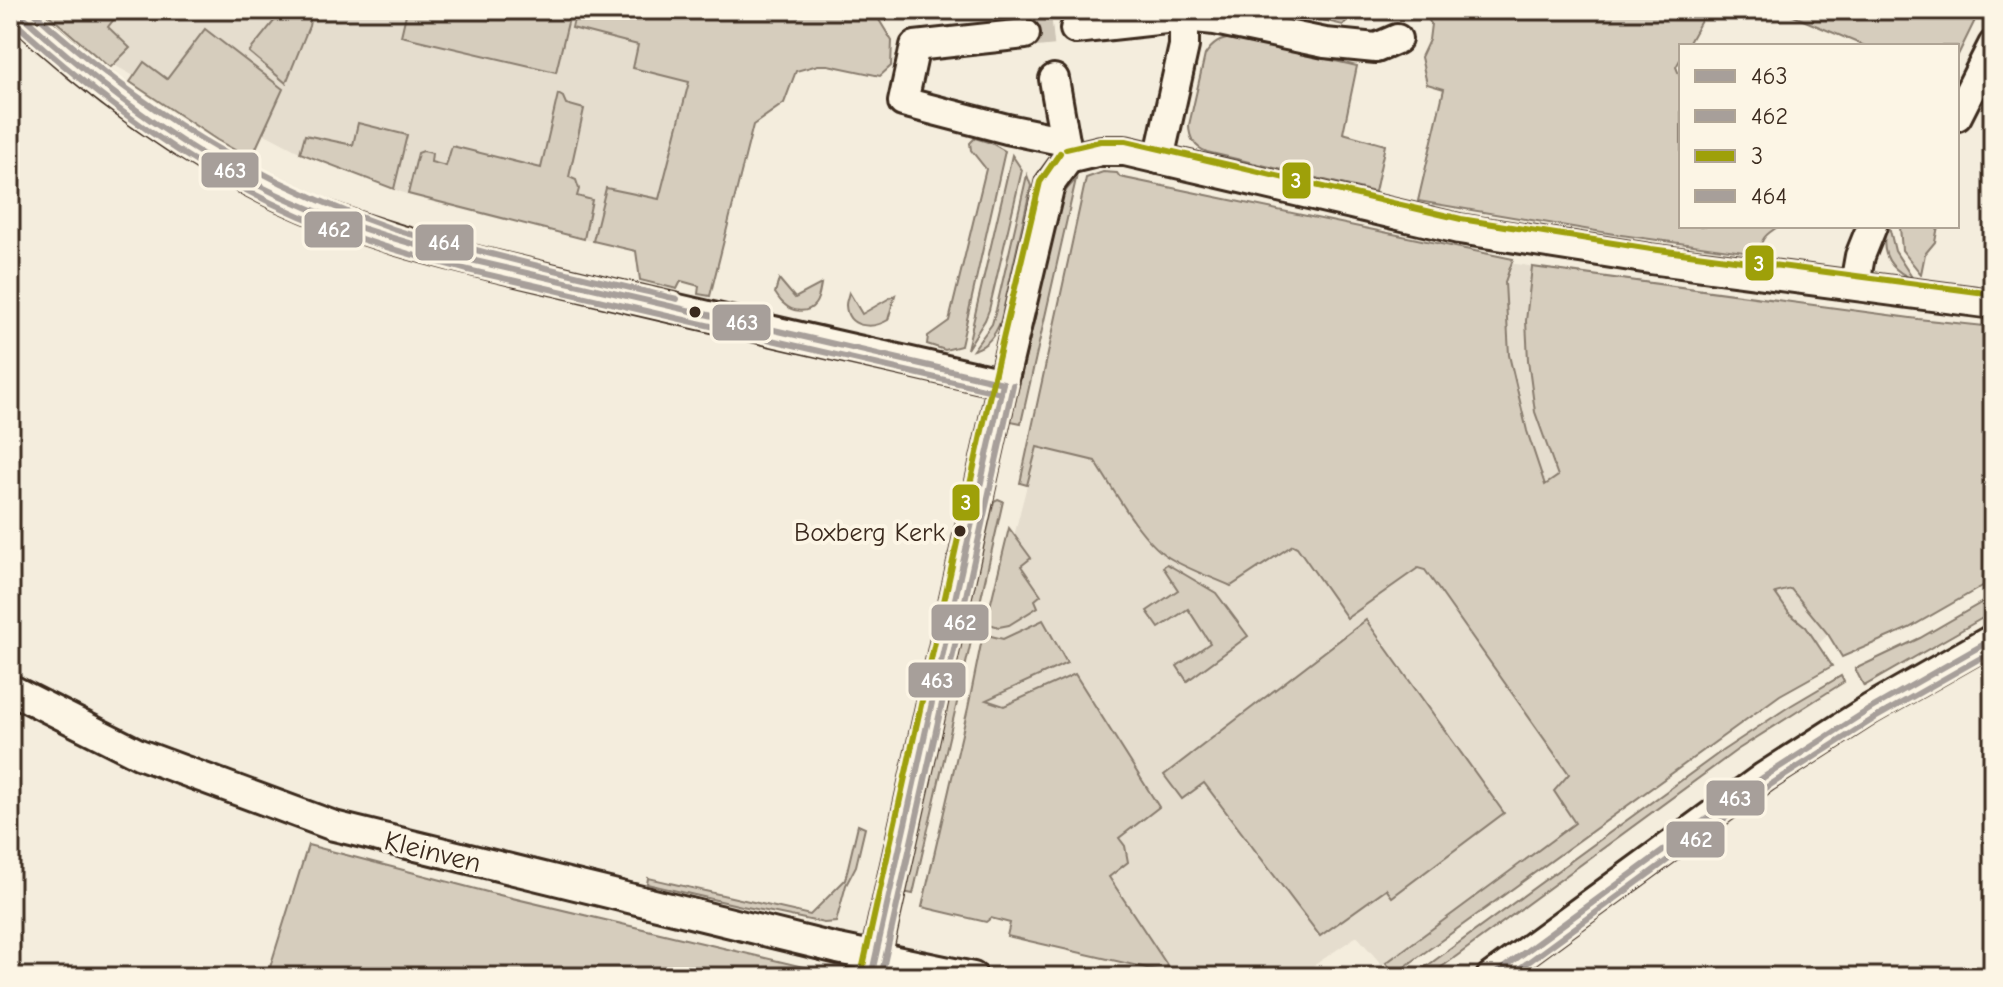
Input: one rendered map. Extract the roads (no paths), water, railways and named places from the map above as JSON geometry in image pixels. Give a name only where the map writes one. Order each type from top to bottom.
[{"type":"street","points":[[16,10],[108,90],[160,126],[234,172],[305,207],[393,239],[487,264],[1003,383]]},
{"type":"street","points":[[1159,159],[1184,46],[1184,17]]},
{"type":"street","points":[[1075,29],[1184,17],[1215,20],[1325,43],[1376,48],[1397,39]]},
{"type":"street","points":[[1025,34],[915,46],[903,102],[1007,129],[1066,150],[1125,151],[1459,229],[1650,259],[1993,304]]},
{"type":"street","points":[[1959,112],[1993,45]]},
{"type":"street","points":[[873,967],[1050,184],[1066,150],[1054,79]]},
{"type":"street","points":[[1855,284],[1860,256],[1871,228]]},
{"type":"street","points":[[1491,977],[1764,777],[1870,709],[1993,639]]},
{"type":"street","name":"Kleinven","points":[[10,689],[139,754],[334,826],[838,949],[873,967],[973,977]]},
{"type":"tunnel","points":[[1025,34],[1075,29]]},
{"type":"place","name":"Boxberg Kerk","points":[[960,531]]}]
